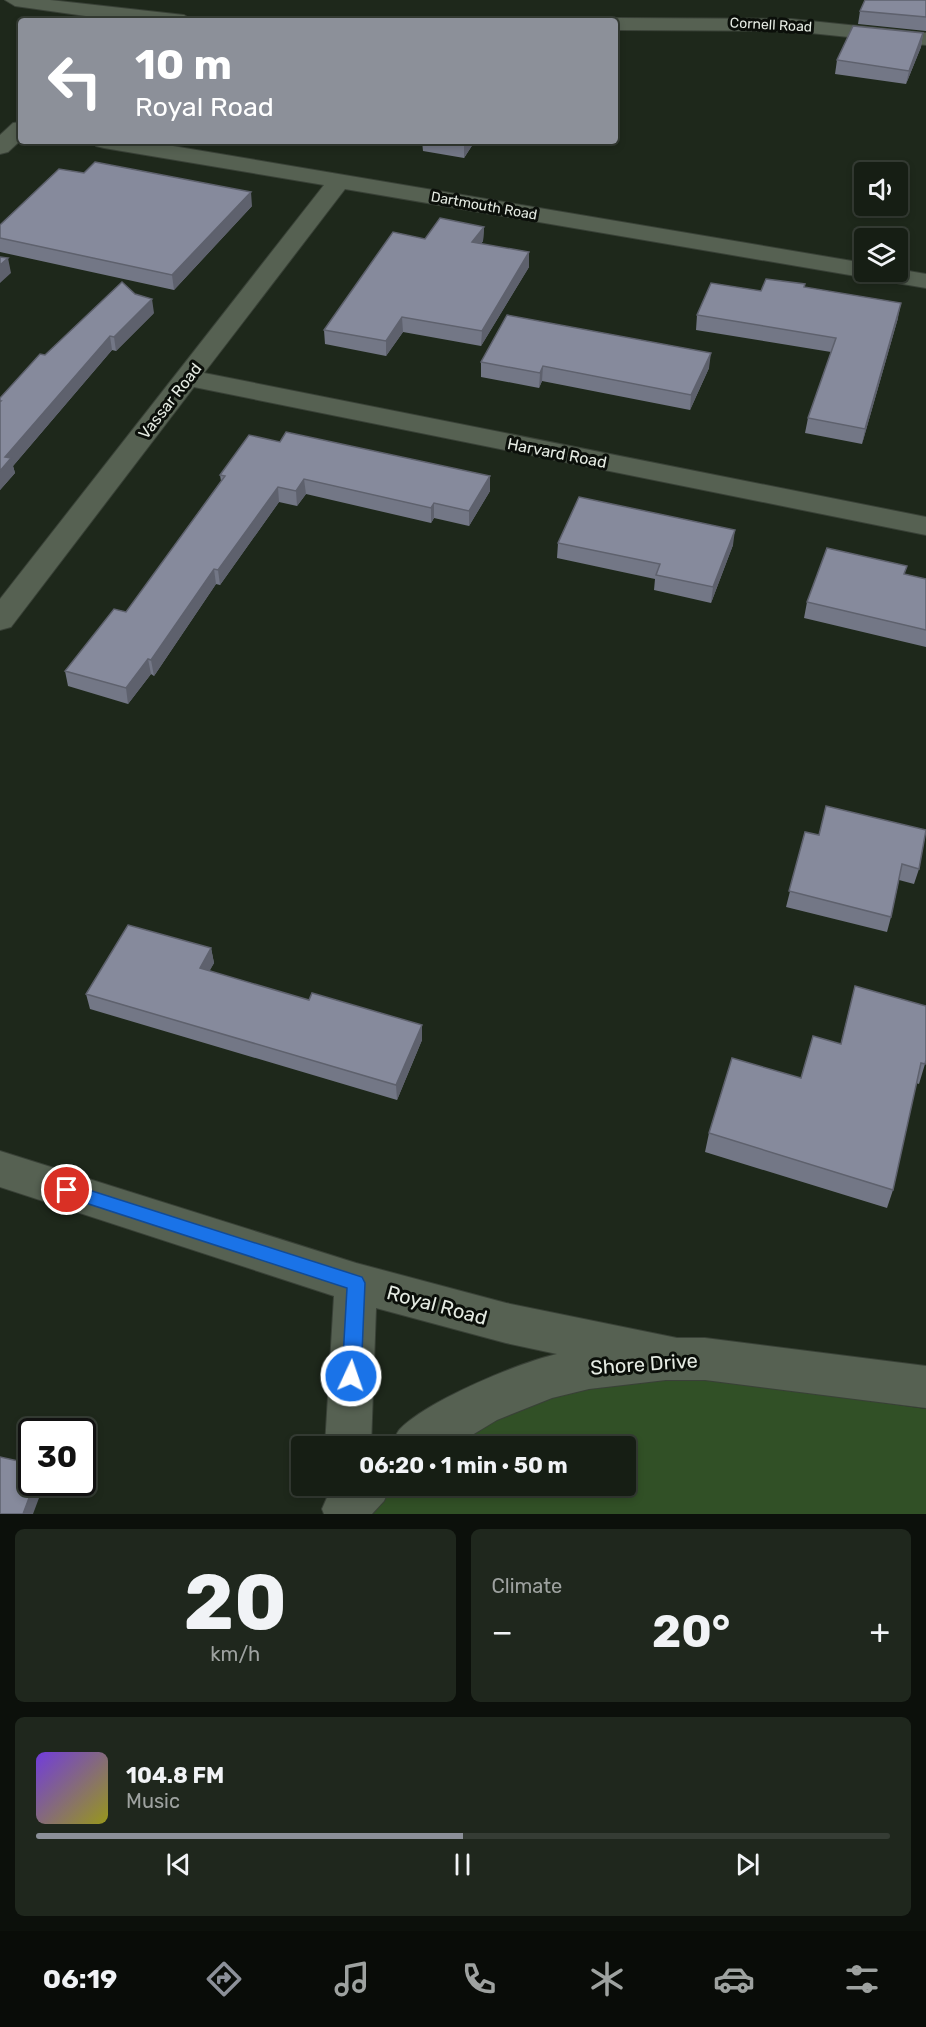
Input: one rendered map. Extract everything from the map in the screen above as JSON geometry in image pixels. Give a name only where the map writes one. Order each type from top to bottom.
[{"type":"street","points":[[15,0],[123,18]]},
{"type":"street","name":"Cornell Road","points":[[618,24],[790,25],[926,39]]},
{"type":"street","points":[[0,147],[18,131]]},
{"type":"street","name":"Dartmouth Road","points":[[122,144],[854,268]]},
{"type":"street","name":"Vassar Road","points":[[0,620],[339,181]]},
{"type":"street","points":[[908,278],[926,281]]},
{"type":"street","name":"Harvard Road","points":[[188,378],[926,526]]},
{"type":"street","name":"Royal Road","points":[[0,1169],[356,1283],[506,1323],[673,1357]]},
{"type":"street","points":[[348,1436],[356,1283]]},
{"type":"street","name":"Shore Drive","points":[[428,1436],[445,1423],[515,1387],[590,1366],[673,1357],[926,1387]]},
{"type":"green space","points":[[574,1359],[926,1409],[926,1514],[347,1514],[373,1496],[636,1496],[636,1436],[462,1436]]},
{"type":"building","points":[[865,0],[926,0],[926,17],[860,11]]},
{"type":"building","points":[[853,26],[923,33],[909,71],[837,60]]},
{"type":"building","points":[[95,162],[251,192],[172,275],[0,238],[0,225],[59,169],[84,173]]},
{"type":"building","points":[[440,218],[484,227],[472,242],[529,252],[482,331],[402,317],[386,341],[324,330],[393,232],[425,239]]},
{"type":"building","points":[[0,257],[8,258],[0,265]]},
{"type":"building","points":[[766,279],[805,284],[804,287],[901,303],[865,429],[808,418],[836,338],[697,315],[711,283],[761,291]]},
{"type":"building","points":[[122,282],[135,294],[152,299],[114,337],[110,336],[5,457],[11,458],[0,471],[0,398],[40,354],[45,355]]},
{"type":"building","points":[[507,315],[711,353],[691,395],[543,366],[540,373],[481,362]]},
{"type":"building","points":[[286,432],[490,476],[469,511],[434,503],[431,508],[304,479],[296,491],[278,487],[218,570],[214,569],[151,660],[148,659],[126,688],[65,671],[114,609],[126,612],[225,476],[220,475],[249,435],[280,442]]},
{"type":"building","points":[[579,497],[735,530],[713,587],[656,575],[660,564],[558,543]]},
{"type":"building","points":[[827,548],[907,566],[904,574],[926,579],[926,630],[807,602]]},
{"type":"building","points":[[826,806],[926,830],[919,869],[902,864],[891,917],[789,891],[805,832],[819,835]]},
{"type":"building","points":[[128,925],[211,948],[200,968],[309,1000],[312,993],[422,1025],[396,1085],[86,994]]},
{"type":"building","points":[[855,986],[926,1006],[926,1060],[925,1064],[921,1063],[893,1190],[709,1133],[732,1058],[801,1078],[813,1036],[841,1044]]},
{"type":"building","points":[[0,1457],[18,1461],[18,1496],[30,1496],[23,1514],[0,1514]]},
{"type":"route","points":[[67,1190],[356,1283],[351,1376]]}]
